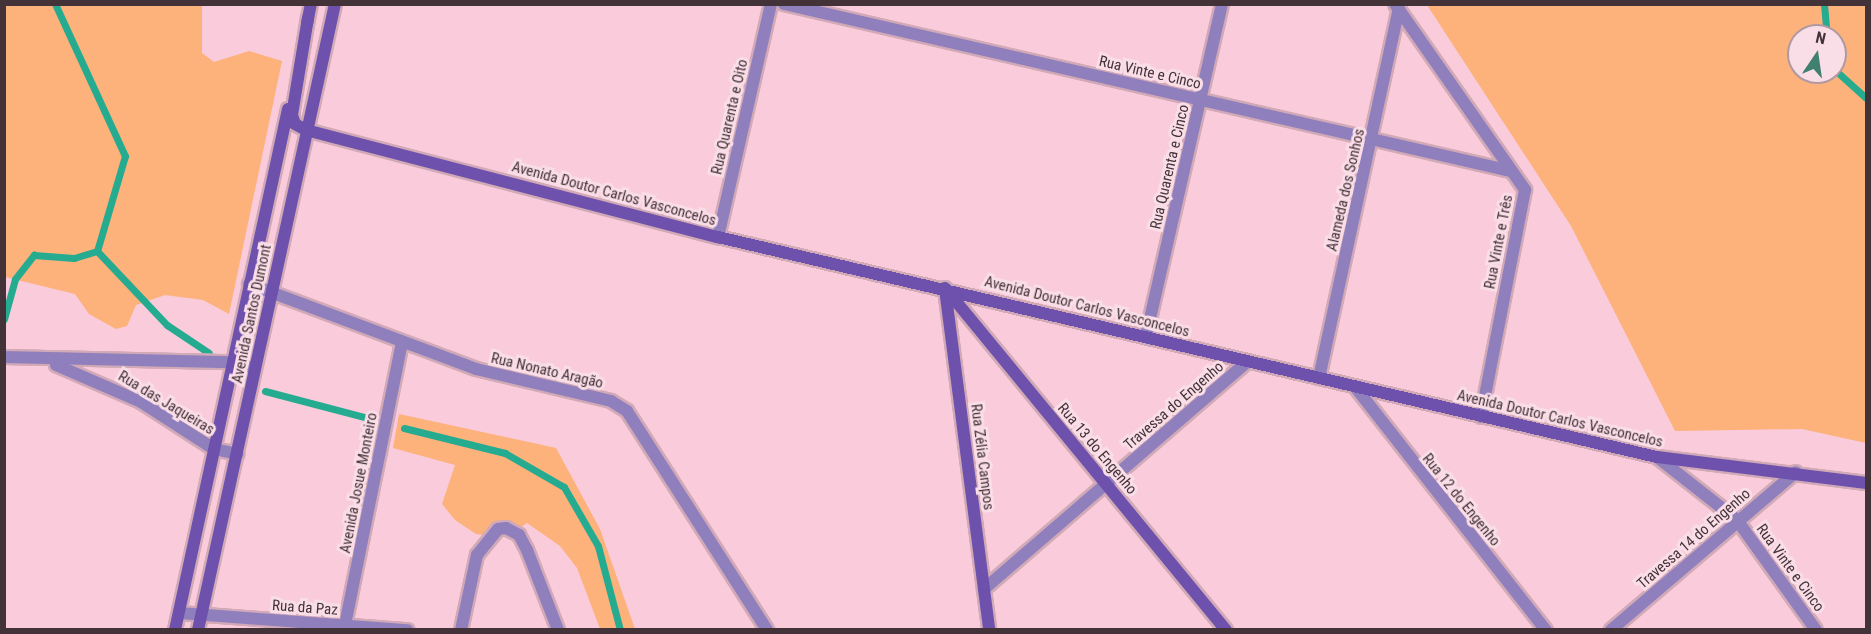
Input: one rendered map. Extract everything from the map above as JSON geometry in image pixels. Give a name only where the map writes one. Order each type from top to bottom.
[{"type":"main road","name":"Avenida Santos Dumont","points":[[175,630],[311,4]]},
{"type":"main road","name":"Avenida Santos Dumont","points":[[198,630],[335,4]]},
{"type":"main road","points":[[306,130],[295,124],[292,115],[308,18]]},
{"type":"main road","name":"Avenida Doutor Carlos Vasconcelos","points":[[306,130],[718,237],[945,288],[1247,362],[1657,457],[1796,472],[1866,483]]},
{"type":"main road","name":"Rua 13 do Engenho","points":[[945,288],[1226,630]]},
{"type":"main road","name":"Rua Zélia Campos","points":[[945,288],[989,630]]},
{"type":"street","name":"Rua Quarenta e Oito","points":[[718,237],[771,4]]},
{"type":"street","name":"Rua Vinte e Cinco","points":[[784,4],[1510,171]]},
{"type":"street","name":"Rua Quarenta e Cinco","points":[[1146,336],[1222,4]]},
{"type":"street","name":"Alameda dos Sonhos","points":[[1319,378],[1373,139],[1397,7]]},
{"type":"street","name":"Rua Vinte e Três","points":[[1397,7],[1525,190],[1481,417]]},
{"type":"street","name":"Rua Nonato Aragão","points":[[249,284],[272,289],[402,342],[542,388],[611,401],[627,411],[767,630]]},
{"type":"street","name":"Avenida Josue Monteiro","points":[[345,627],[402,342]]},
{"type":"street","name":"Rua das Jaqueiras","points":[[4,357],[46,362],[232,362],[255,368]]},
{"type":"street","name":"Rua das Jaqueiras","points":[[46,362],[141,402],[213,449],[237,454]]},
{"type":"street","name":"Travessa do Engenho","points":[[984,589],[1247,362]]},
{"type":"street","name":"Rua 12 do Engenho","points":[[1356,387],[1546,630]]},
{"type":"street","name":"Rua Vinte e Cinco","points":[[1657,457],[1737,520],[1816,630]]},
{"type":"street","name":"Travessa 14 do Engenho","points":[[1611,630],[1737,520],[1796,472]]},
{"type":"street","points":[[461,630],[477,555],[502,529],[519,535],[558,630]]},
{"type":"street","name":"Rua da Paz","points":[[179,613],[407,630]]},
{"type":"shaded area","points":[[5,4],[202,5],[202,53],[214,62],[249,51],[282,61],[229,314],[203,300],[165,295],[136,305],[127,326],[116,329],[89,314],[75,294],[5,277]]},
{"type":"shaded area","points":[[1427,5],[1866,5],[1866,443],[1802,429],[1675,431],[1571,226]]},
{"type":"shaded area","points":[[399,414],[556,448],[600,529],[635,629],[600,629],[577,568],[560,546],[527,523],[507,537],[476,534],[455,520],[442,504],[455,465],[393,448]]},
{"type":"waterway","points":[[4,319],[15,279],[34,255],[74,258],[97,251],[125,156],[55,4]]},
{"type":"waterway","points":[[1824,4],[1826,24]]},
{"type":"waterway","points":[[1847,81],[1866,98]]},
{"type":"waterway","points":[[97,251],[167,325],[209,353]]},
{"type":"waterway","points":[[265,391],[368,418]]},
{"type":"waterway","points":[[404,428],[505,453],[564,487],[598,546],[620,630]]}]
